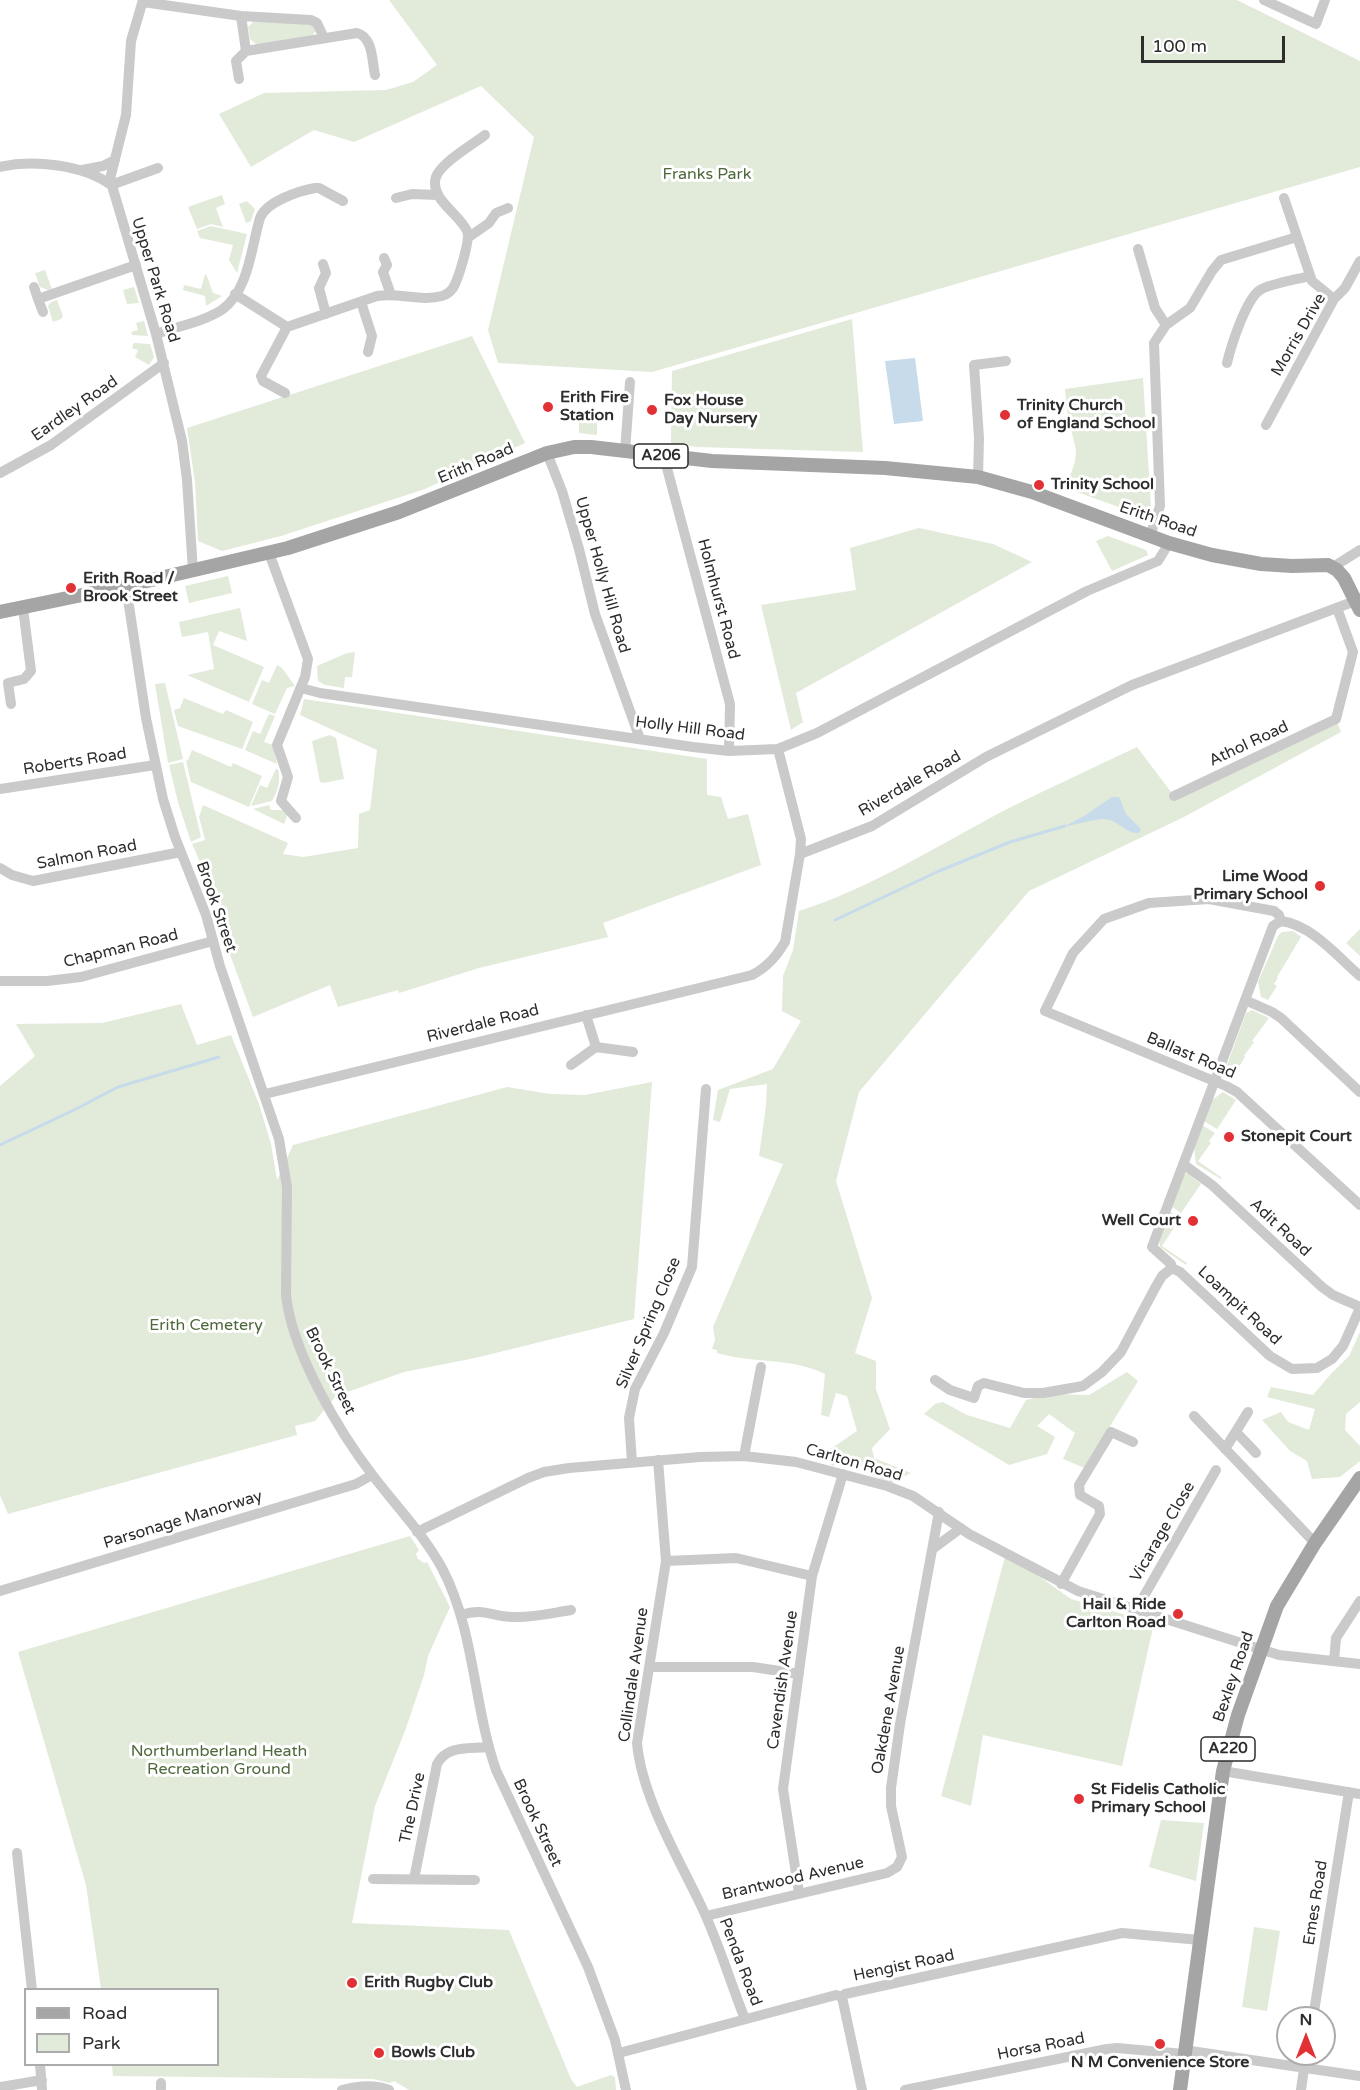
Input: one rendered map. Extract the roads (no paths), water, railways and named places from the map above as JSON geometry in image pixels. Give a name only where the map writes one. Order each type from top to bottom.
[{"type":"main road","name":"Erith Road","points":[[0,612],[269,553],[351,529],[548,453],[574,447],[711,461],[885,468],[978,477],[1032,492],[1169,543],[1212,555],[1261,564],[1333,567]]},
{"type":"main road","points":[[1333,567],[1344,578],[1357,606]]},
{"type":"main road","name":"Bexley Road","points":[[1179,2090],[1223,1771],[1238,1715],[1277,1606],[1315,1543],[1360,1478]]},
{"type":"street","points":[[1264,0],[1316,24],[1324,0]]},
{"type":"street","points":[[143,1],[241,16],[311,20],[317,23],[324,38]]},
{"type":"street","name":"Upper Park Road","points":[[143,1],[131,41],[126,114],[111,173],[111,185],[156,334],[182,441],[193,571]]},
{"type":"street","points":[[241,16],[246,51]]},
{"type":"street","points":[[239,79],[236,61],[246,51],[357,33],[368,42],[375,75]]},
{"type":"street","points":[[285,393],[263,381],[261,374],[287,327],[377,296],[434,297],[452,291],[469,237],[466,228],[437,195],[435,186],[440,169],[485,135]]},
{"type":"street","points":[[82,170],[103,166],[115,160]]},
{"type":"street","points":[[0,167],[34,164],[82,170],[111,185],[158,168]]},
{"type":"street","points":[[156,334],[212,315],[224,308],[243,281],[260,218],[267,207],[315,188],[343,201]]},
{"type":"street","points":[[396,198],[412,194],[437,195]]},
{"type":"street","points":[[1284,198],[1312,281],[1334,299]]},
{"type":"street","points":[[469,237],[489,223],[496,213],[508,208]]},
{"type":"street","points":[[1150,536],[1160,506],[1154,343],[1166,326],[1190,308],[1221,260],[1297,237]]},
{"type":"street","points":[[1138,249],[1155,308],[1166,326]]},
{"type":"street","points":[[384,258],[387,265],[383,272],[391,295]]},
{"type":"street","name":"Morris Drive","points":[[1266,425],[1334,299],[1346,288],[1360,261]]},
{"type":"street","points":[[323,264],[326,273],[319,288],[326,314]]},
{"type":"street","points":[[38,299],[136,265]]},
{"type":"street","points":[[1227,363],[1232,343],[1253,296],[1261,289],[1310,276]]},
{"type":"street","points":[[34,287],[43,312]]},
{"type":"street","points":[[235,294],[287,327]]},
{"type":"street","points":[[362,302],[372,336],[368,352]]},
{"type":"street","points":[[978,477],[979,451],[974,365],[1006,361]]},
{"type":"street","name":"Eardley Road","points":[[0,473],[58,440],[164,363]]},
{"type":"street","points":[[625,452],[630,382]]},
{"type":"street","name":"Upper Holly Hill Road","points":[[548,453],[579,549],[595,614],[640,739]]},
{"type":"street","name":"Holmhurst Road","points":[[664,457],[730,704],[729,751]]},
{"type":"street","name":"Holly Hill Road","points":[[301,688],[320,693],[729,751],[778,749],[817,733],[1086,591],[1158,561],[1169,543]]},
{"type":"street","points":[[1333,567],[1360,550]]},
{"type":"street","points":[[269,553],[307,652],[308,666],[301,688],[277,745],[288,777],[281,801],[296,818]]},
{"type":"street","name":"Brook Street","points":[[126,586],[155,765],[175,837],[206,915],[279,1139],[287,1187],[286,1295],[294,1335],[336,1420],[372,1475],[417,1532],[441,1567],[461,1615],[488,1747],[501,1780],[588,1967],[619,2053],[626,2090]]},
{"type":"street","name":"Riverdale Road","points":[[265,1094],[752,975],[766,967],[785,942],[800,854],[872,826],[986,757],[1132,685],[1337,608],[1357,606]]},
{"type":"street","points":[[11,704],[8,682],[24,679],[31,671],[23,608]]},
{"type":"street","name":"Athol Road","points":[[1174,796],[1336,719],[1353,652],[1337,608]]},
{"type":"street","points":[[778,749],[801,839],[800,854]]},
{"type":"street","name":"Roberts Road","points":[[0,789],[155,765]]},
{"type":"street","name":"Salmon Road","points":[[0,868],[22,879],[33,880],[181,852]]},
{"type":"street","name":"Ballast Road","points":[[1281,921],[1279,915],[1274,911],[1209,899],[1149,903],[1104,919],[1073,953],[1045,1011],[1226,1086],[1250,1102],[1360,1205]]},
{"type":"street","points":[[1183,1164],[1273,926],[1281,921],[1292,923],[1307,931],[1360,976]]},
{"type":"street","name":"Chapman Road","points":[[0,981],[47,981],[81,977],[213,941]]},
{"type":"street","points":[[1245,1000],[1281,1018],[1360,1092]]},
{"type":"street","points":[[586,1015],[596,1047]]},
{"type":"street","points":[[571,1065],[596,1047],[633,1052]]},
{"type":"street","name":"Silver Spring Close","points":[[632,1462],[629,1418],[635,1389],[664,1333],[692,1267],[706,1089]]},
{"type":"street","name":"Loampit Road","points":[[1183,1164],[1152,1245],[1154,1250],[1270,1356],[1292,1369],[1317,1368],[1332,1359],[1342,1346],[1360,1308]]},
{"type":"street","name":"Adit Road","points":[[1183,1164],[1212,1185],[1322,1287],[1360,1308]]},
{"type":"street","points":[[935,1380],[950,1390],[974,1398],[978,1386],[984,1383],[1024,1393],[1043,1393],[1083,1386],[1102,1372],[1121,1352],[1162,1276],[1172,1268]]},
{"type":"street","points":[[744,1456],[761,1367]]},
{"type":"street","points":[[1225,1449],[1248,1412]]},
{"type":"street","points":[[1194,1416],[1315,1543]]},
{"type":"street","points":[[1061,1584],[1100,1514],[1099,1506],[1080,1495],[1079,1485],[1111,1432],[1132,1442]]},
{"type":"street","points":[[1236,1432],[1256,1453]]},
{"type":"street","name":"Carlton Road","points":[[417,1532],[544,1472],[632,1462],[744,1456],[796,1462],[887,1486],[913,1496],[1001,1552],[1078,1591],[1279,1655],[1360,1664]]},
{"type":"street","name":"Collindale Avenue","points":[[658,1460],[666,1561],[637,1743],[638,1759],[652,1802],[706,1916]]},
{"type":"street","name":"Vicarage Close","points":[[1136,1610],[1216,1470]]},
{"type":"street","name":"Cavendish Avenue","points":[[799,1893],[783,1789],[812,1576],[843,1474]]},
{"type":"street","name":"Parsonage Manorway","points":[[0,1591],[356,1484],[372,1475]]},
{"type":"street","name":"Oakdene Avenue","points":[[888,1873],[897,1867],[902,1857],[891,1806],[891,1788],[900,1724],[939,1512]]},
{"type":"street","points":[[934,1548],[961,1528]]},
{"type":"street","points":[[666,1561],[736,1558],[812,1576]]},
{"type":"street","points":[[1334,1661],[1336,1638],[1360,1601]]},
{"type":"street","points":[[461,1615],[484,1611],[518,1617],[571,1610]]},
{"type":"street","points":[[650,1667],[753,1666],[799,1674]]},
{"type":"street","name":"The Drive","points":[[414,1879],[437,1764],[442,1755],[451,1750],[488,1747]]},
{"type":"street","points":[[1223,1771],[1354,1793]]},
{"type":"street","name":"Emes Road","points":[[1315,2006],[1354,1793]]},
{"type":"street","points":[[16,1853],[32,1988]]},
{"type":"street","name":"Brantwood Avenue","points":[[706,1916],[888,1873]]},
{"type":"street","points":[[374,1879],[475,1880]]},
{"type":"street","name":"Penda Road","points":[[706,1916],[745,2019]]},
{"type":"street","name":"Hengist Road","points":[[619,2053],[836,1995],[842,1997],[845,1994],[1122,1933],[1200,1940]]},
{"type":"street","points":[[842,1997],[862,2090]]},
{"type":"street","name":"Horsa Road","points":[[905,2090],[1116,2048],[1184,2052],[1360,2076]]},
{"type":"street","points":[[0,2087],[42,2085],[40,2066]]},
{"type":"street","points":[[1301,2090],[1304,2068]]},
{"type":"street","points":[[342,2090],[365,2086],[382,2087],[389,2090]]},
{"type":"water","points":[[915,358],[923,421],[894,424],[885,361]]},
{"type":"water","points":[[1112,797],[1119,797],[1126,814],[1141,829],[1139,833],[1134,833],[1113,821],[1103,819],[1065,826],[1084,816]]},
{"type":"waterway","points":[[835,920],[939,871],[1010,842],[1065,826]]},
{"type":"waterway","points":[[0,1145],[118,1087],[219,1057]]},
{"type":"place","name":"Erith Fire Station","points":[[548,407]]},
{"type":"place","name":"Fox House Day Nursery","points":[[652,410]]},
{"type":"place","name":"Trinity Church of England School","points":[[1005,415]]},
{"type":"place","name":"Trinity School","points":[[1039,485]]},
{"type":"place","name":"Erith Road / Brook Street","points":[[71,588]]},
{"type":"place","name":"Lime Wood Primary School","points":[[1320,886]]},
{"type":"place","name":"Stonepit Court","points":[[1229,1137]]},
{"type":"place","name":"Well Court","points":[[1193,1221]]},
{"type":"place","name":"Hail & Ride Carlton Road","points":[[1178,1614]]},
{"type":"place","name":"St Fidelis Catholic Primary School","points":[[1079,1799]]},
{"type":"place","name":"Erith Rugby Club","points":[[352,1983]]},
{"type":"place","name":"N M Convenience Store","points":[[1160,2044]]},
{"type":"place","name":"Bowls Club","points":[[379,2053]]},
{"type":"park label","name":"Franks Park","points":[[707,175]]},
{"type":"park label","name":"Erith Cemetery","points":[[206,1326]]},
{"type":"park label","name":"Northumberland Heath Recreation Ground","points":[[219,1761]]}]
